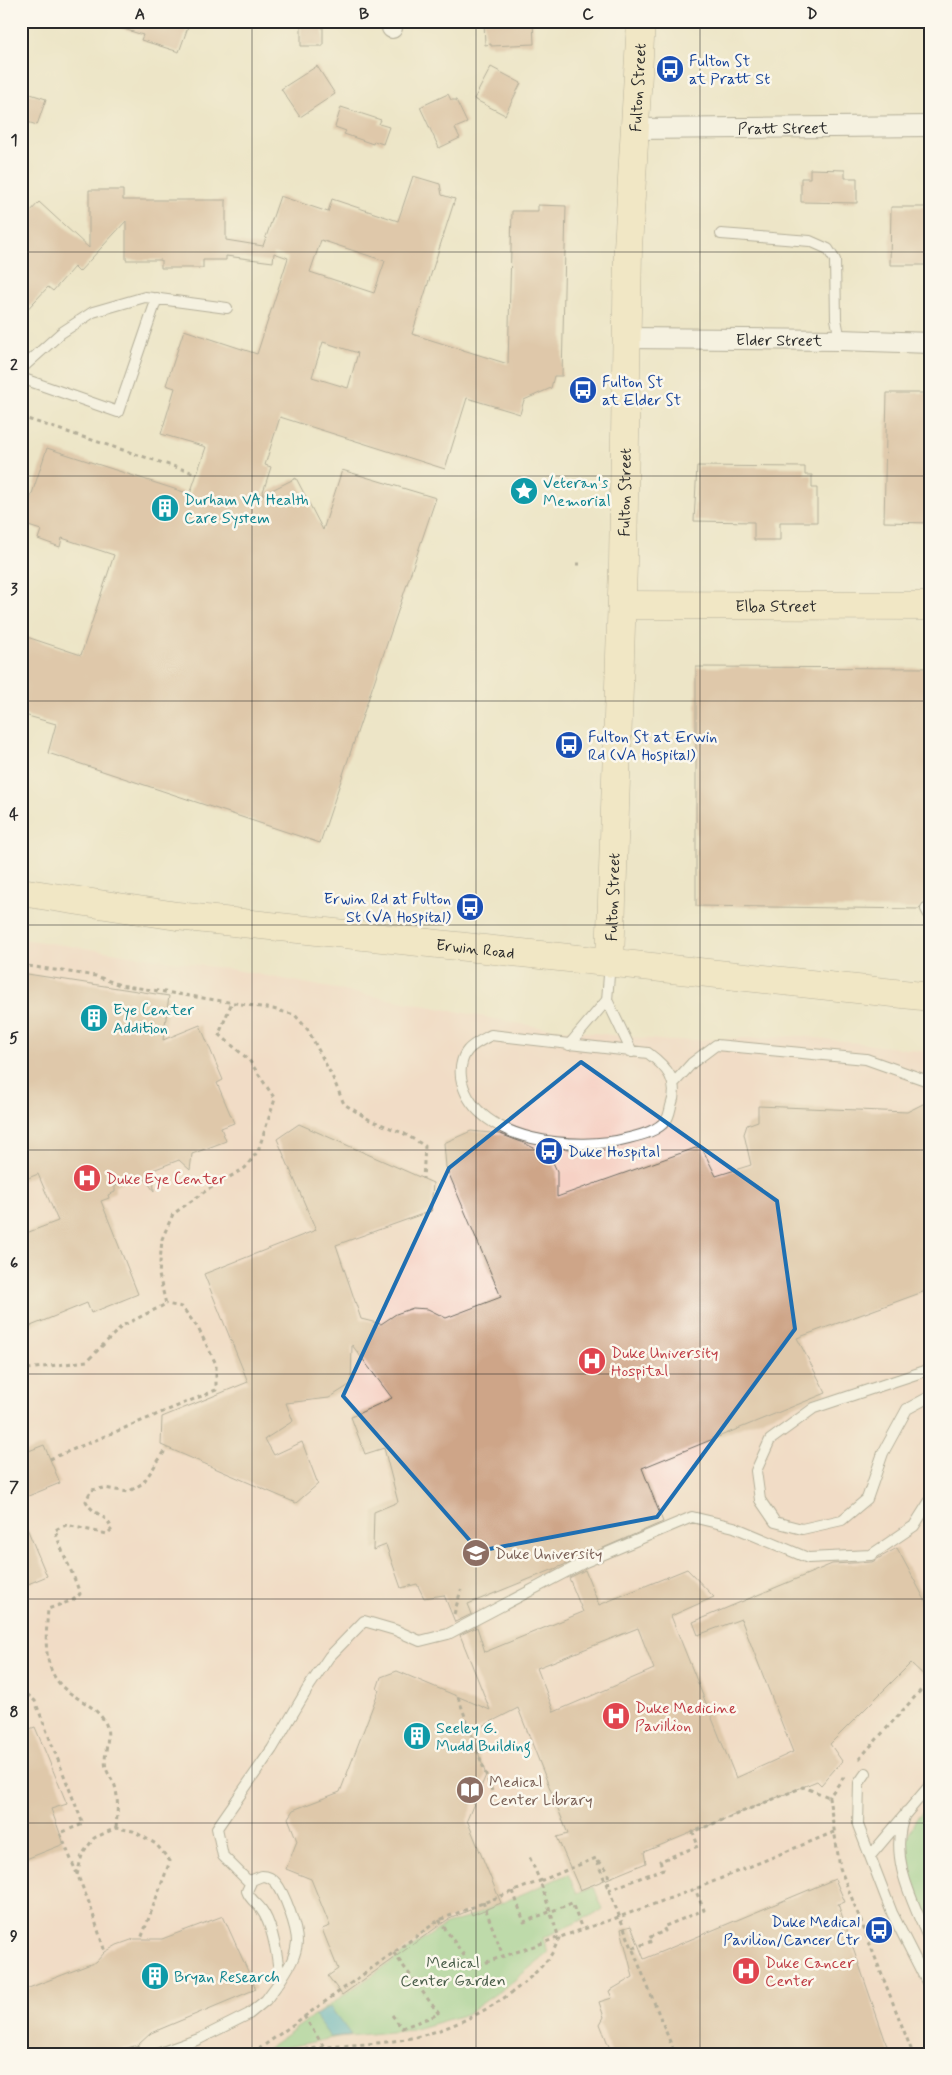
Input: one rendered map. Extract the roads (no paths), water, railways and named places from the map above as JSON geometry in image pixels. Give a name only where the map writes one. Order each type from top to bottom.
[{"type":"main road","name":"Fulton Street","points":[[610,962],[622,605],[628,248],[641,21]]},
{"type":"main road","name":"Elba Street","points":[[622,605],[931,606]]},
{"type":"main road","name":"Erwin Road","points":[[21,892],[177,916],[931,997]]},
{"type":"street","name":"Pratt Street","points":[[634,129],[931,126]]},
{"type":"street","name":"Elder Street","points":[[627,338],[840,340],[931,343]]},
{"type":"lane","points":[[721,234],[810,241],[828,249],[835,260],[836,319],[840,340]]},
{"type":"lane","points":[[21,369],[61,333],[93,312],[144,297],[227,308]]},
{"type":"lane","points":[[21,378],[118,412],[157,298]]},
{"type":"lane","points":[[610,962],[607,1000],[632,1052]]},
{"type":"lane","points":[[569,1045],[607,1000]]},
{"type":"lane","points":[[491,1035],[632,1052],[648,1053],[664,1065],[674,1083],[675,1097],[666,1120],[647,1134],[594,1144],[558,1143],[523,1136],[496,1124],[480,1112],[465,1095],[459,1071],[468,1050],[491,1035]]},
{"type":"lane","points":[[674,1083],[692,1063],[716,1045],[866,1059],[931,1082]]},
{"type":"lane","points":[[931,1369],[814,1408],[770,1440],[756,1471],[760,1500],[775,1522],[802,1529],[842,1520],[867,1498],[883,1453],[907,1409],[931,1396]]},
{"type":"lane","points":[[250,1882],[223,1856],[217,1828],[272,1749],[308,1688],[329,1657],[364,1621],[395,1630],[420,1641],[448,1634],[583,1563],[692,1518],[734,1527],[808,1558],[871,1555],[914,1526],[931,1500]]},
{"type":"lane","points":[[866,1774],[859,1784],[858,1825],[892,1913],[931,1990]]},
{"type":"lane","points":[[870,1856],[931,1784]]},
{"type":"lane","points":[[906,1812],[901,1821],[900,1860],[904,1880],[931,1944]]},
{"type":"lane","points":[[157,2054],[199,2039],[249,2014],[266,2000],[280,1981],[293,1962],[297,1942],[296,1928],[278,1886],[274,1880],[262,1876],[250,1882],[247,1888],[248,1895],[251,1901],[261,1908],[270,1929],[277,1952],[280,1981]]},
{"type":"water","points":[[330,2007],[351,2035],[330,2037],[315,2016]]},
{"type":"place","name":"Fulton St at Pratt St","points":[[670,69]]},
{"type":"place","name":"Fulton St at Elder St","points":[[583,390]]},
{"type":"place","name":"Veteran's Memorial","points":[[524,491]]},
{"type":"place","name":"Durham VA Health Care System","points":[[165,508]]},
{"type":"place","name":"Fulton St at Erwin Rd (VA Hospital)","points":[[569,745]]},
{"type":"place","name":"Erwin Rd at Fulton St (VA Hospital)","points":[[470,907]]},
{"type":"place","name":"Eye Center Addition","points":[[94,1018]]},
{"type":"place","name":"Duke Hospital","points":[[549,1151]]},
{"type":"place","name":"Duke Eye Center","points":[[87,1178]]},
{"type":"place","name":"Duke University Hospital","points":[[592,1361]]},
{"type":"place","name":"Duke University","points":[[476,1553]]},
{"type":"place","name":"Duke Medicine Pavillion","points":[[616,1716]]},
{"type":"place","name":"Seeley G. Mudd Building","points":[[417,1736]]},
{"type":"place","name":"Medical Center Library","points":[[470,1790]]},
{"type":"place","name":"Duke Medical Pavilion/Cancer Ctr","points":[[879,1930]]},
{"type":"place","name":"Duke Cancer Center","points":[[746,1971]]},
{"type":"place","name":"Bryan Research","points":[[155,1976]]},
{"type":"park label","name":"Medical Center Garden","points":[[453,1971]]}]
